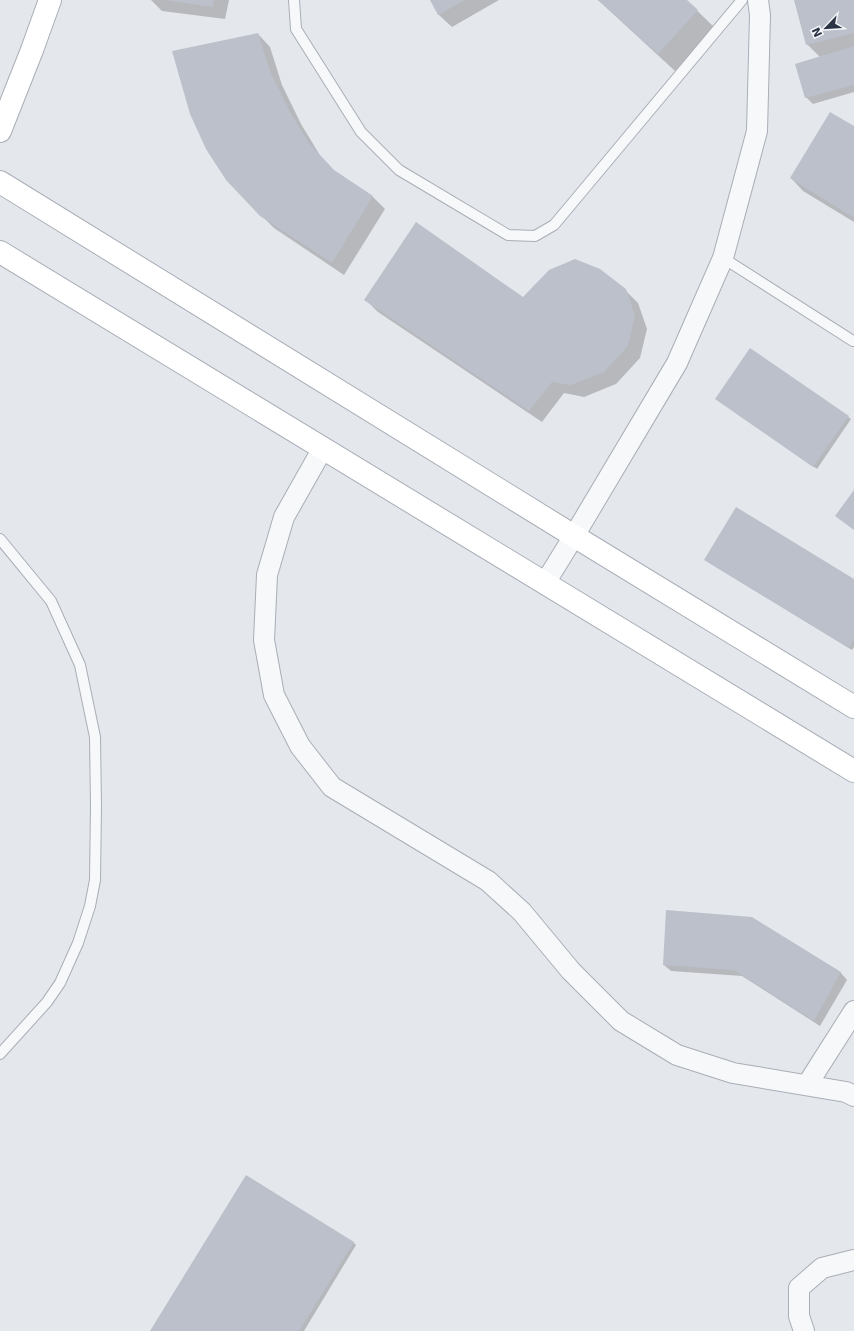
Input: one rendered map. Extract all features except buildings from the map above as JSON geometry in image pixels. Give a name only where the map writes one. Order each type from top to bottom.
[{"type":"street","points":[[0,131],[50,0]]},
{"type":"street","points":[[545,583],[677,362],[723,258],[757,132],[760,15],[758,0]]},
{"type":"street","points":[[0,182],[854,707]]},
{"type":"street","points":[[0,252],[854,771]]},
{"type":"street","points":[[323,448],[284,517],[267,575],[264,640],[274,695],[300,746],[332,787],[488,881],[522,912],[571,971],[621,1021],[677,1055],[733,1073],[846,1092],[854,1096]]},
{"type":"street","points":[[807,1085],[854,1012]]},
{"type":"street","points":[[804,1331],[799,1316],[799,1288],[822,1268],[854,1260]]},
{"type":"lane","points":[[294,0],[296,28],[300,35],[361,132],[399,170],[508,235],[535,236],[554,225],[742,0]]},
{"type":"lane","points":[[723,258],[854,340]]},
{"type":"lane","points":[[0,540],[51,601],[80,665],[95,737],[96,806],[95,880],[90,906],[78,943],[60,983],[33,1018],[0,1054]]}]
